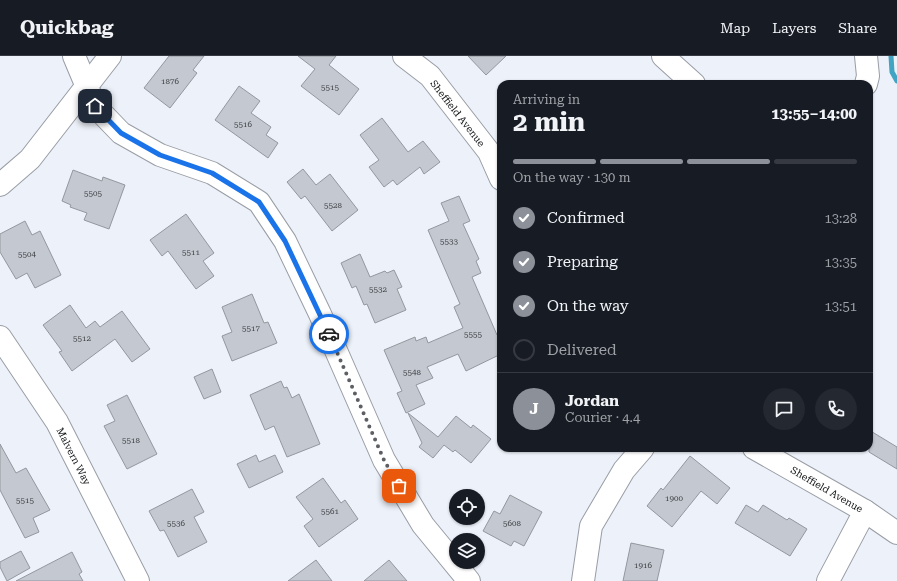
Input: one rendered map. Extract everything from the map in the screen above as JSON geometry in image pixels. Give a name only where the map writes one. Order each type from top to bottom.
[{"type":"street","points":[[74,56],[95,106],[121,133],[160,155],[212,173],[259,202],[285,241],[320,314],[384,460],[423,525],[469,581]]},
{"type":"street","points":[[0,185],[30,159],[110,56]]},
{"type":"street","name":"Sheffield Avenue","points":[[404,56],[430,76],[489,152],[497,170]]},
{"type":"street","points":[[662,56],[689,80]]},
{"type":"street","points":[[866,56],[867,80]]},
{"type":"street","name":"Malvern Way","points":[[0,337],[58,422],[138,581]]},
{"type":"street","points":[[583,581],[591,526],[624,470],[640,452]]},
{"type":"street","name":"Sheffield Avenue","points":[[761,452],[865,511],[897,533]]},
{"type":"street","points":[[828,581],[865,511]]},
{"type":"building","points":[[169,56],[204,56],[193,70],[197,73],[170,108],[144,88]]},
{"type":"building","points":[[298,56],[336,56],[329,65],[359,89],[339,115],[301,86],[315,69]]},
{"type":"building","points":[[468,56],[506,56],[486,75]]},
{"type":"building","points":[[239,86],[260,101],[251,113],[271,127],[266,135],[278,143],[268,158],[215,120]]},
{"type":"building","points":[[382,118],[408,152],[423,141],[440,162],[424,174],[420,167],[397,185],[393,180],[384,187],[369,167],[379,160],[360,135]]},
{"type":"building","points":[[303,169],[316,185],[330,174],[358,210],[332,231],[305,196],[301,199],[287,182]]},
{"type":"building","points":[[73,170],[102,181],[103,177],[125,185],[109,229],[84,220],[87,213],[70,207],[71,205],[62,201]]},
{"type":"building","points":[[459,196],[470,221],[463,224],[479,259],[476,261],[481,273],[472,277],[497,335],[497,356],[466,371],[458,354],[427,367],[433,378],[416,385],[425,404],[406,413],[397,393],[402,391],[384,350],[415,337],[416,341],[426,337],[428,343],[463,328],[454,307],[460,304],[428,230],[449,221],[441,203]]},
{"type":"building","points":[[186,214],[214,253],[203,261],[214,276],[196,289],[168,251],[162,256],[150,240]]},
{"type":"building","points":[[25,221],[32,235],[40,231],[61,275],[35,288],[27,273],[16,279],[0,252],[0,234]]},
{"type":"building","points":[[360,254],[370,277],[385,271],[387,273],[394,270],[402,287],[397,289],[406,310],[375,323],[367,304],[364,305],[356,286],[352,288],[341,263]]},
{"type":"building","points":[[252,294],[264,323],[268,322],[277,343],[232,361],[222,336],[232,332],[222,307]]},
{"type":"building","points":[[70,305],[86,328],[95,321],[100,327],[122,311],[150,349],[132,362],[115,339],[72,371],[59,352],[62,351],[43,325]]},
{"type":"building","points":[[212,369],[221,392],[204,399],[194,377]]},
{"type":"building","points":[[281,381],[284,388],[287,387],[292,398],[299,394],[320,444],[287,457],[274,426],[265,430],[250,395]]},
{"type":"building","points":[[127,395],[157,454],[127,469],[104,426],[115,421],[107,405]]},
{"type":"building","points":[[408,413],[438,437],[456,416],[471,428],[473,425],[491,439],[471,463],[455,450],[453,452],[444,445],[433,458],[419,447],[422,443]]},
{"type":"building","points":[[873,432],[897,447],[897,469],[869,452],[873,452]]},
{"type":"building","points":[[0,444],[16,473],[26,468],[50,510],[33,518],[39,532],[25,538],[0,490]]},
{"type":"building","points":[[256,455],[259,462],[275,455],[283,472],[249,488],[237,464]]},
{"type":"building","points":[[690,456],[730,488],[717,504],[701,491],[672,527],[647,506],[661,488],[663,490]]},
{"type":"building","points":[[323,478],[341,503],[345,500],[358,519],[319,547],[304,526],[313,519],[296,497]]},
{"type":"building","points":[[192,489],[204,512],[194,517],[207,542],[178,557],[164,530],[160,531],[149,511]]},
{"type":"building","points":[[510,495],[542,512],[524,546],[514,541],[511,546],[483,531],[494,511],[500,514]]},
{"type":"building","points":[[746,505],[758,512],[763,505],[787,520],[789,518],[807,529],[790,556],[735,523]]},
{"type":"building","points":[[631,543],[664,550],[657,581],[623,581]]},
{"type":"building","points":[[21,551],[30,568],[7,581],[0,567],[0,562]]},
{"type":"building","points":[[72,552],[82,572],[79,574],[83,581],[16,581]]},
{"type":"building","points":[[316,560],[332,581],[288,581]]},
{"type":"building","points":[[389,560],[407,581],[364,581]]},
{"type":"waterway","points":[[891,56],[892,72],[897,81]]},
{"type":"way so far","points":[[329,334],[384,460],[399,486]]},
{"type":"route","points":[[95,106],[121,133],[160,155],[212,173],[259,202],[285,241],[329,334]]}]
